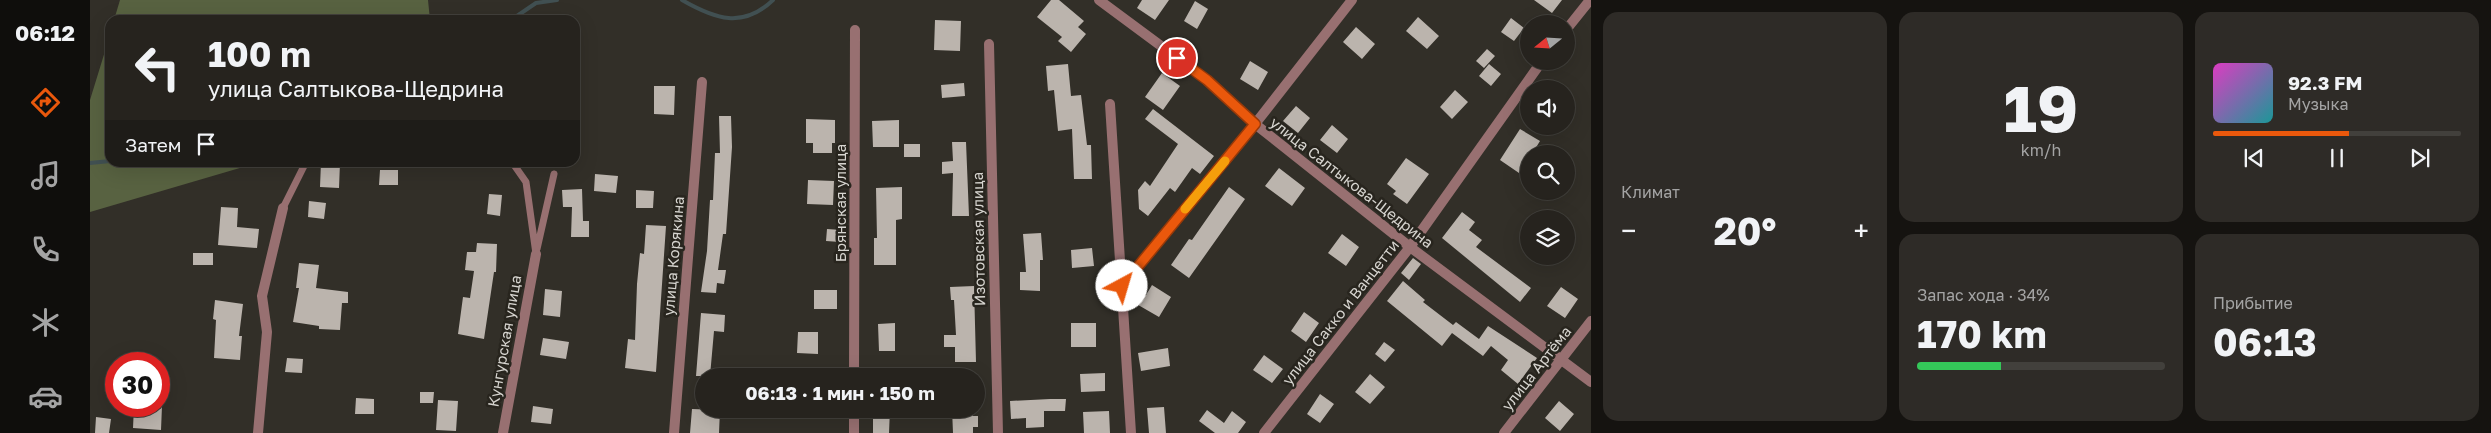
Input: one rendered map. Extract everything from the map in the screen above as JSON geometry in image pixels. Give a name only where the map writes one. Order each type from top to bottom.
[{"type":"street","name":"улица Салтыкова-Щедрина","points":[[1101,0],[1207,80],[1255,124],[1410,247],[1591,382]]},
{"type":"street","points":[[1122,286],[1255,124],[1352,0]]},
{"type":"street","points":[[1575,19],[1590,0]]},
{"type":"street","name":"Брянская улица","points":[[854,368],[855,30]]},
{"type":"street","name":"Изотовская улица","points":[[989,44],[998,433]]},
{"type":"street","name":"улица Сакко и Ванцетти","points":[[1264,433],[1410,247],[1536,70]]},
{"type":"street","name":"улица Корякина","points":[[674,433],[702,82]]},
{"type":"street","points":[[1110,104],[1117,247],[1122,286],[1131,433]]},
{"type":"street","points":[[258,433],[266,332],[262,296],[284,208]]},
{"type":"street","name":"Кунгурская улица","points":[[503,433],[536,254]]},
{"type":"street","name":"улица Артёма","points":[[1504,433],[1591,321]]},
{"type":"street","points":[[854,418],[854,433]]},
{"type":"lane","points":[[284,208],[304,167]]},
{"type":"lane","points":[[516,167],[526,182],[536,254]]},
{"type":"lane","points":[[536,254],[554,174]]},
{"type":"green space","points":[[120,0],[428,0],[430,15],[116,15]]},
{"type":"green space","points":[[105,51],[105,167],[243,167],[90,212],[90,100]]},
{"type":"building","points":[[1051,0],[1059,0],[1084,21],[1078,27],[1086,34],[1071,52],[1058,41],[1062,37],[1037,17]]},
{"type":"building","points":[[1142,0],[1169,0],[1155,20],[1137,8]]},
{"type":"building","points":[[1534,0],[1562,0],[1552,13]]},
{"type":"building","points":[[1195,1],[1208,9],[1197,29],[1184,21]]},
{"type":"building","points":[[1418,17],[1439,36],[1427,49],[1406,31]]},
{"type":"building","points":[[1511,18],[1520,25],[1520,33],[1514,41],[1501,32]]},
{"type":"building","points":[[935,20],[961,21],[960,51],[934,50]]},
{"type":"building","points":[[1356,27],[1375,44],[1362,59],[1343,42]]},
{"type":"building","points":[[1487,49],[1495,56],[1484,68],[1476,61]]},
{"type":"building","points":[[1250,61],[1268,72],[1258,90],[1240,79]]},
{"type":"building","points":[[1068,64],[1071,96],[1081,95],[1087,145],[1091,145],[1092,179],[1074,179],[1072,129],[1058,131],[1054,90],[1048,91],[1046,66]]},
{"type":"building","points":[[1489,64],[1501,74],[1491,86],[1479,76]]},
{"type":"building","points":[[1162,73],[1180,86],[1163,110],[1145,97]]},
{"type":"building","points":[[964,83],[965,96],[942,98],[941,85]]},
{"type":"building","points":[[654,86],[675,86],[674,115],[654,114]]},
{"type":"building","points":[[1455,90],[1468,102],[1452,119],[1440,107]]},
{"type":"building","points":[[1296,106],[1310,118],[1298,133],[1283,121]]},
{"type":"building","points":[[1153,109],[1214,156],[1200,174],[1192,168],[1175,192],[1170,188],[1148,216],[1139,209],[1138,190],[1145,181],[1150,186],[1178,144],[1145,119]]},
{"type":"building","points":[[719,116],[731,116],[732,147],[726,234],[723,234],[718,270],[726,270],[724,284],[717,283],[716,293],[701,292],[707,251],[710,200],[713,200],[715,153],[720,153]]},
{"type":"building","points":[[806,119],[835,120],[835,143],[832,143],[832,153],[813,153],[813,143],[806,143]]},
{"type":"building","points":[[899,120],[899,147],[873,147],[872,121]]},
{"type":"building","points":[[1332,125],[1348,139],[1337,153],[1320,140]]},
{"type":"building","points":[[1520,129],[1520,135],[1530,135],[1540,141],[1538,145],[1520,145],[1519,173],[1500,160]]},
{"type":"building","points":[[952,142],[966,142],[969,216],[952,216],[953,173],[942,174],[942,162],[953,161]]},
{"type":"building","points":[[904,144],[920,144],[920,157],[904,157]]},
{"type":"building","points":[[1406,158],[1429,174],[1407,204],[1393,194],[1396,191],[1387,184]]},
{"type":"building","points":[[321,167],[340,167],[339,188],[320,187]]},
{"type":"building","points":[[1279,168],[1305,188],[1292,206],[1265,186]]},
{"type":"building","points":[[380,170],[398,170],[398,185],[379,185]]},
{"type":"building","points":[[595,174],[618,176],[616,193],[594,191]]},
{"type":"building","points":[[808,180],[834,181],[833,205],[807,204]]},
{"type":"building","points":[[902,187],[902,219],[896,220],[896,265],[874,265],[874,238],[877,238],[876,188]]},
{"type":"building","points":[[1229,187],[1245,199],[1189,278],[1171,265],[1189,239],[1192,240]]},
{"type":"building","points":[[582,189],[583,221],[589,221],[589,237],[571,237],[572,207],[563,207],[562,190]]},
{"type":"building","points":[[636,190],[654,191],[653,208],[636,208]]},
{"type":"building","points":[[489,194],[502,195],[500,216],[487,214]]},
{"type":"building","points":[[309,201],[326,203],[324,219],[308,217]]},
{"type":"building","points":[[221,207],[238,208],[237,227],[259,229],[257,248],[218,245]]},
{"type":"building","points":[[1462,212],[1475,222],[1469,230],[1482,240],[1476,247],[1531,288],[1520,302],[1442,238]]},
{"type":"building","points":[[646,225],[666,226],[656,372],[625,368],[628,339],[635,340],[637,284],[640,253],[644,254]]},
{"type":"building","points":[[827,229],[841,230],[840,242],[826,241]]},
{"type":"building","points":[[1041,233],[1043,260],[1040,260],[1040,291],[1020,290],[1020,272],[1026,272],[1023,234]]},
{"type":"building","points":[[1342,234],[1359,247],[1346,266],[1328,253]]},
{"type":"building","points":[[477,243],[497,244],[496,272],[494,272],[484,339],[458,334],[463,297],[470,298],[474,271],[465,270],[467,252],[476,252]]},
{"type":"building","points":[[1092,248],[1094,266],[1072,268],[1071,250]]},
{"type":"building","points":[[193,253],[213,253],[213,265],[193,265]]},
{"type":"building","points":[[1413,258],[1421,264],[1409,280],[1401,273]]},
{"type":"building","points":[[299,263],[319,265],[316,288],[348,292],[348,303],[342,303],[340,330],[319,329],[319,326],[293,322],[299,288],[296,288]]},
{"type":"building","points":[[1403,281],[1425,300],[1423,302],[1453,325],[1456,322],[1479,339],[1488,326],[1537,358],[1518,384],[1501,370],[1508,360],[1491,346],[1483,356],[1452,333],[1442,346],[1387,301]]},
{"type":"building","points":[[1152,285],[1171,297],[1159,317],[1133,302],[1139,291],[1146,295]]},
{"type":"building","points":[[974,286],[976,362],[955,362],[955,347],[944,347],[944,335],[956,335],[954,300],[951,300],[950,287]]},
{"type":"building","points":[[1561,287],[1578,299],[1565,318],[1547,306]]},
{"type":"building","points":[[545,289],[562,291],[560,317],[543,315]]},
{"type":"building","points":[[814,290],[837,290],[837,309],[814,309]]},
{"type":"building","points":[[215,300],[243,304],[239,336],[242,336],[240,360],[214,358],[216,320],[213,319]]},
{"type":"building","points":[[1304,312],[1319,323],[1306,342],[1291,331]]},
{"type":"building","points":[[701,313],[725,315],[724,332],[714,331],[711,368],[697,368]]},
{"type":"building","points":[[895,323],[895,351],[879,351],[878,324]]},
{"type":"building","points":[[1071,323],[1096,323],[1096,347],[1071,347]]},
{"type":"building","points":[[798,332],[818,332],[818,354],[797,353]]},
{"type":"building","points":[[543,338],[569,342],[566,359],[540,355]]},
{"type":"building","points":[[1384,342],[1395,350],[1385,362],[1375,354]]},
{"type":"building","points":[[1168,348],[1170,366],[1141,371],[1138,353]]},
{"type":"building","points":[[1264,355],[1283,369],[1272,383],[1253,370]]},
{"type":"building","points":[[287,358],[303,359],[302,373],[285,372]]},
{"type":"building","points":[[1105,373],[1105,391],[1081,392],[1080,374]]},
{"type":"building","points":[[1370,374],[1385,387],[1370,404],[1355,392]]},
{"type":"building","points":[[420,392],[434,392],[433,403],[420,403]]},
{"type":"building","points":[[1320,394],[1334,404],[1320,423],[1307,414]]},
{"type":"building","points":[[356,398],[374,399],[374,414],[355,414]]},
{"type":"building","points":[[1066,399],[1065,411],[1044,411],[1044,427],[1026,428],[1026,418],[1011,419],[1010,401]]},
{"type":"building","points":[[438,400],[458,401],[456,431],[436,430]]},
{"type":"building","points":[[1559,401],[1574,414],[1560,431],[1545,418]]},
{"type":"building","points":[[533,406],[553,409],[551,424],[531,422]]},
{"type":"building","points":[[1164,407],[1166,433],[1149,433],[1147,408]]},
{"type":"building","points":[[692,409],[695,409],[695,418],[720,418],[719,433],[690,433]]},
{"type":"building","points":[[1207,410],[1224,423],[1232,411],[1246,422],[1238,433],[1215,433],[1199,421]]},
{"type":"building","points":[[1109,411],[1110,433],[1084,433],[1083,412]]},
{"type":"building","points":[[96,417],[111,419],[109,433],[95,433]]},
{"type":"building","points":[[134,417],[162,417],[161,430],[133,428]]},
{"type":"building","points":[[873,418],[890,418],[889,433],[873,433]]},
{"type":"building","points":[[952,418],[978,418],[978,427],[973,427],[973,433],[953,433]]},
{"type":"waterway","points":[[518,15],[536,3],[557,0]]},
{"type":"waterway","points":[[682,0],[706,12],[729,18],[751,15],[773,0]]},
{"type":"waterway","points":[[90,163],[105,162]]},
{"type":"slow traffic","points":[[1185,209],[1225,161]]},
{"type":"route","points":[[1122,286],[1255,124],[1207,80],[1177,58]]}]
